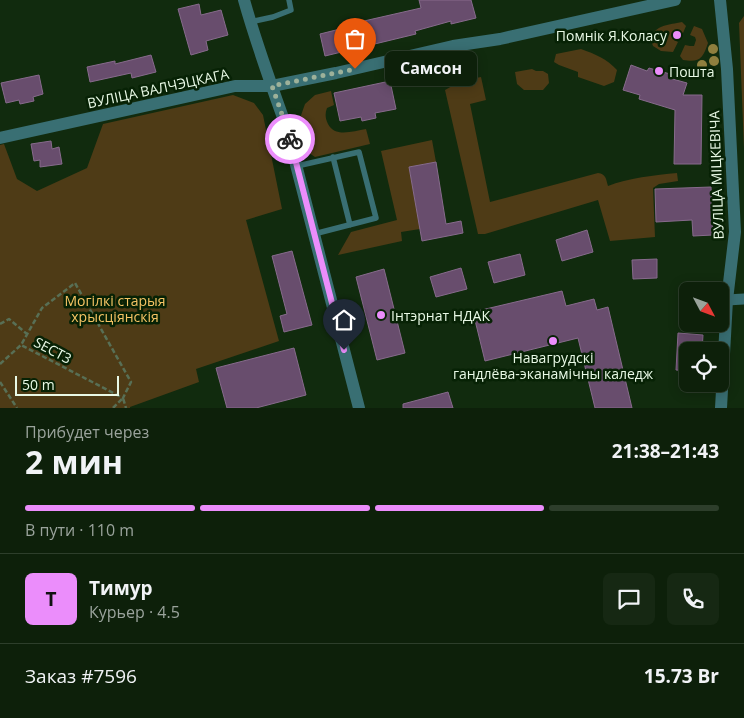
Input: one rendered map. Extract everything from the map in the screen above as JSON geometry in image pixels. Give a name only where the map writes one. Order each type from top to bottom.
[{"type":"street","points":[[244,0],[286,126],[359,408]]},
{"type":"street","name":"ВУЛІЦА ВАЛЧЭЦКАГА","points":[[0,138],[235,86],[272,86],[452,46],[500,39],[675,0]]},
{"type":"street","name":"ВУЛІЦА МІЦКЕВІЧА","points":[[720,0],[727,69],[735,232],[729,283]]},
{"type":"street","points":[[729,300],[744,299]]},
{"type":"street","name":"ВУЛІЦА МІЦКЕВІЧА","points":[[720,408],[725,332]]},
{"type":"lane","points":[[250,22],[273,17],[291,10],[289,0]]},
{"type":"lane","points":[[297,166],[360,152],[376,218],[314,234]]},
{"type":"lane","points":[[334,157],[350,225]]},
{"type":"path","name":"SECT3","points":[[76,283],[131,382],[122,398],[21,344],[27,334],[42,308],[76,283]]},
{"type":"path","points":[[0,324],[9,319],[27,334]]},
{"type":"path","points":[[0,364],[21,344]]},
{"type":"path","points":[[0,382],[17,408]]},
{"type":"path","points":[[113,408],[122,398],[126,408]]},
{"type":"green space","points":[[744,16],[744,149],[739,23]]},
{"type":"green space","points":[[682,22],[686,26],[683,33],[677,31],[673,34],[674,40],[678,42],[673,52],[661,51],[653,46],[650,37],[653,33],[664,26]]},
{"type":"green space","points":[[694,26],[702,29],[708,43],[700,58],[693,61],[683,60],[680,56],[685,45],[694,46],[696,40],[695,37],[690,35]]},
{"type":"green space","points":[[581,49],[600,57],[617,70],[614,82],[604,86],[578,77],[578,72],[554,62],[556,54]]},
{"type":"green space","points":[[532,69],[548,74],[549,83],[543,90],[524,90],[517,84],[515,72]]},
{"type":"green space","points":[[481,77],[486,100],[470,104],[490,202],[598,173],[604,176],[608,186],[633,179],[677,173],[678,181],[659,184],[653,188],[655,237],[610,241],[598,200],[485,234],[478,234],[445,90],[461,81]]},
{"type":"green space","points":[[331,91],[334,105],[327,108],[326,116],[331,128],[340,132],[366,129],[370,144],[315,157],[309,153],[299,121],[305,104],[315,95]]},
{"type":"green space","name":"Могілкі старыя хрысціянскія","points":[[233,95],[254,103],[263,115],[282,209],[246,220],[279,341],[196,369],[199,382],[130,408],[0,408],[0,145],[4,144],[17,179],[37,191],[87,168],[103,124]]},
{"type":"green space","points":[[432,140],[436,162],[409,167],[420,229],[401,232],[402,241],[338,255],[351,232],[397,220],[381,151]]},
{"type":"building","points":[[419,0],[471,0],[476,18],[451,24],[451,21],[415,31],[416,34],[325,56],[320,34],[364,23],[364,21],[421,8]]},
{"type":"building","points":[[199,4],[201,15],[221,10],[228,35],[206,41],[208,50],[191,55],[178,9]]},
{"type":"building","points":[[151,55],[156,72],[132,78],[131,73],[90,82],[87,67],[115,61],[115,64]]},
{"type":"building","points":[[631,65],[647,71],[649,68],[670,74],[669,78],[687,83],[683,95],[702,95],[701,164],[674,164],[675,110],[639,99],[640,95],[623,90]]},
{"type":"building","points":[[39,75],[43,94],[33,97],[34,101],[20,104],[19,100],[6,103],[1,83]]},
{"type":"building","points":[[390,81],[396,109],[375,113],[376,118],[362,121],[361,117],[340,121],[334,93]]},
{"type":"building","points":[[51,141],[52,149],[59,147],[62,164],[40,167],[40,160],[34,161],[31,144]]},
{"type":"building","points":[[436,162],[446,224],[461,221],[463,233],[422,241],[409,167]]},
{"type":"building","points":[[711,187],[713,235],[693,236],[692,220],[656,222],[655,189]]},
{"type":"building","points":[[587,230],[593,252],[562,261],[556,240]]},
{"type":"building","points":[[292,251],[312,325],[284,332],[280,316],[287,314],[272,256]]},
{"type":"building","points":[[520,254],[525,275],[494,283],[488,262]]},
{"type":"building","points":[[657,259],[657,278],[633,279],[632,260]]},
{"type":"building","points":[[461,268],[467,289],[436,297],[430,277]]},
{"type":"building","name":"Інтэрнат НДАК","points":[[384,269],[405,353],[377,360],[356,277]]},
{"type":"building","points":[[562,291],[566,306],[594,299],[597,310],[608,307],[632,408],[595,408],[578,338],[485,361],[473,312]]},
{"type":"building","points":[[678,333],[703,335],[703,342],[679,342],[679,370],[676,370]]},
{"type":"building","points":[[294,348],[306,395],[256,408],[227,408],[216,368]]},
{"type":"building","points":[[448,392],[453,408],[403,408],[403,404]]},
{"type":"way so far","points":[[290,139],[272,86],[355,69]]},
{"type":"place","name":"Помнік Я.Коласу","points":[[677,35]]},
{"type":"place","name":"Самсон","points":[[355,69]]},
{"type":"place","name":"Пошта","points":[[659,71]]},
{"type":"place","name":"Інтэрнат НДАК","points":[[381,315]]},
{"type":"place","name":"Навагрудскі гандлёва-эканамічны каледж","points":[[553,341]]},
{"type":"route","points":[[290,139],[344,350]]}]
